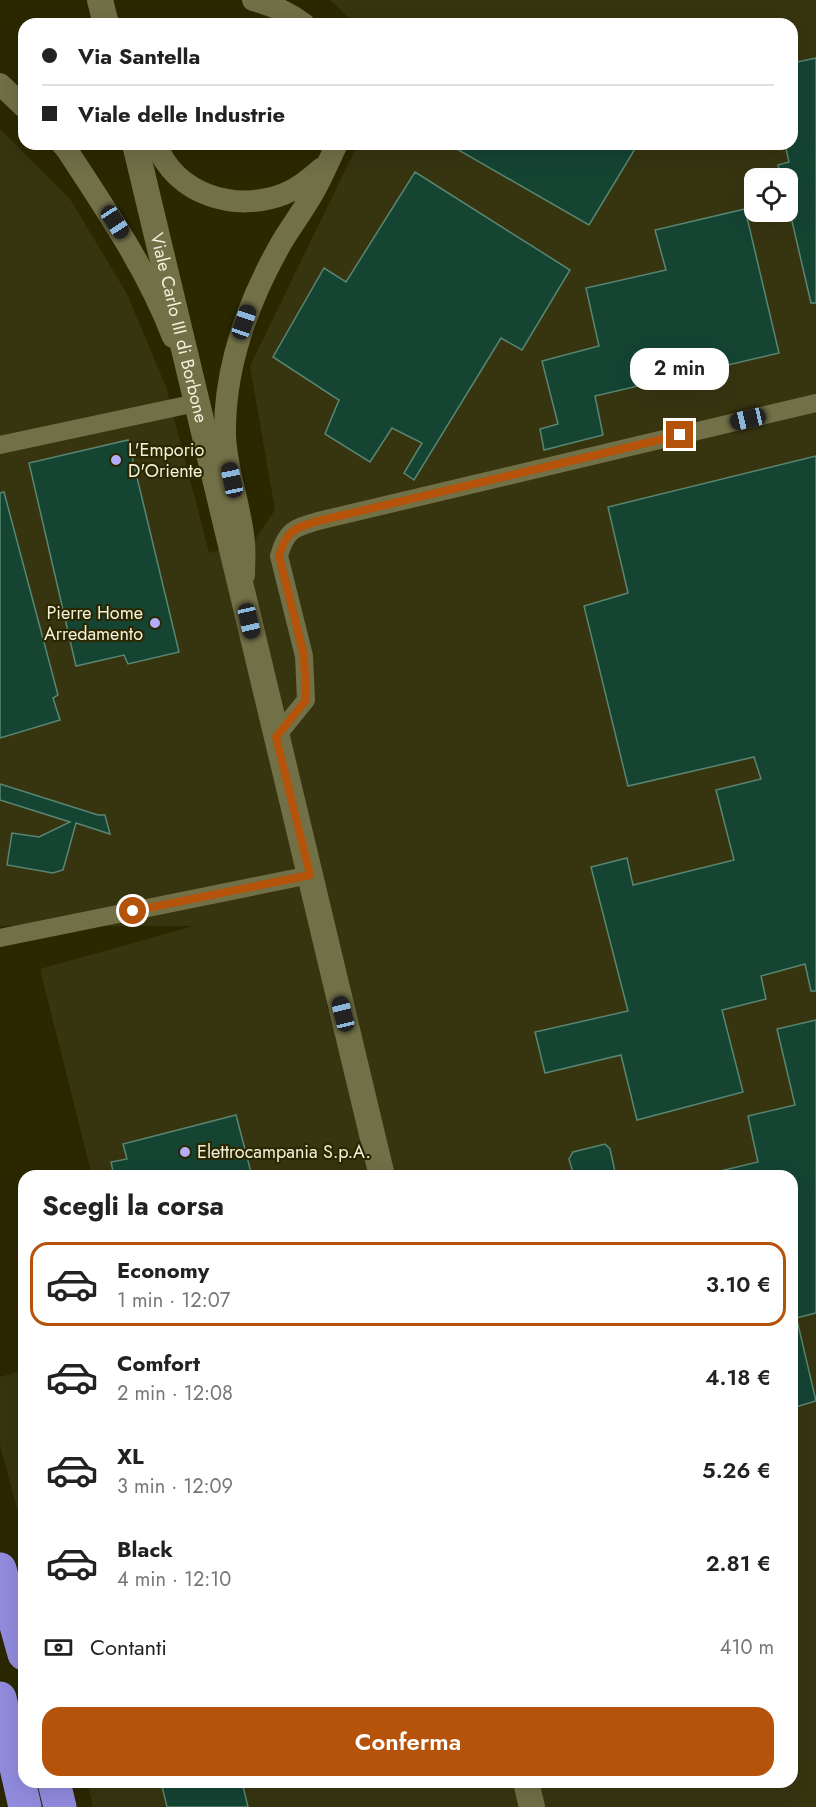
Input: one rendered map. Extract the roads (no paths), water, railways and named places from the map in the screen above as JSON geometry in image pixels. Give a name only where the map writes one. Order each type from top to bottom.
[{"type":"highway","points":[[0,1569],[18,1633]]},
{"type":"highway","points":[[0,1698],[18,1776]]},
{"type":"highway","points":[[21,1788],[25,1807]]},
{"type":"highway","points":[[55,1788],[60,1807]]},
{"type":"main road","points":[[100,0],[104,18]]},
{"type":"main road","name":"Viale Carlo III di Borbone","points":[[136,150],[381,1170]]},
{"type":"main road","points":[[527,1788],[532,1807]]},
{"type":"street","points":[[253,0],[296,18]]},
{"type":"street","points":[[0,84],[18,101]]},
{"type":"street","points":[[0,445],[194,397],[166,319],[126,240],[67,150]]},
{"type":"street","points":[[159,150],[175,173],[198,192],[214,198],[250,202],[284,194],[304,184],[332,153]]},
{"type":"street","points":[[243,597],[244,544],[225,436],[230,379],[239,336],[248,309],[283,240],[314,191],[332,153]]},
{"type":"street","points":[[276,737],[306,700],[304,656],[279,556],[284,540],[297,528],[329,518],[816,403]]},
{"type":"street","points":[[0,938],[310,875]]},
{"type":"place","name":"L'Emporio D'Oriente","points":[[116,460]]},
{"type":"place","name":"Pierre Home Arredamento","points":[[155,623]]},
{"type":"place","name":"Elettrocampania S.p.A.","points":[[185,1152]]}]
